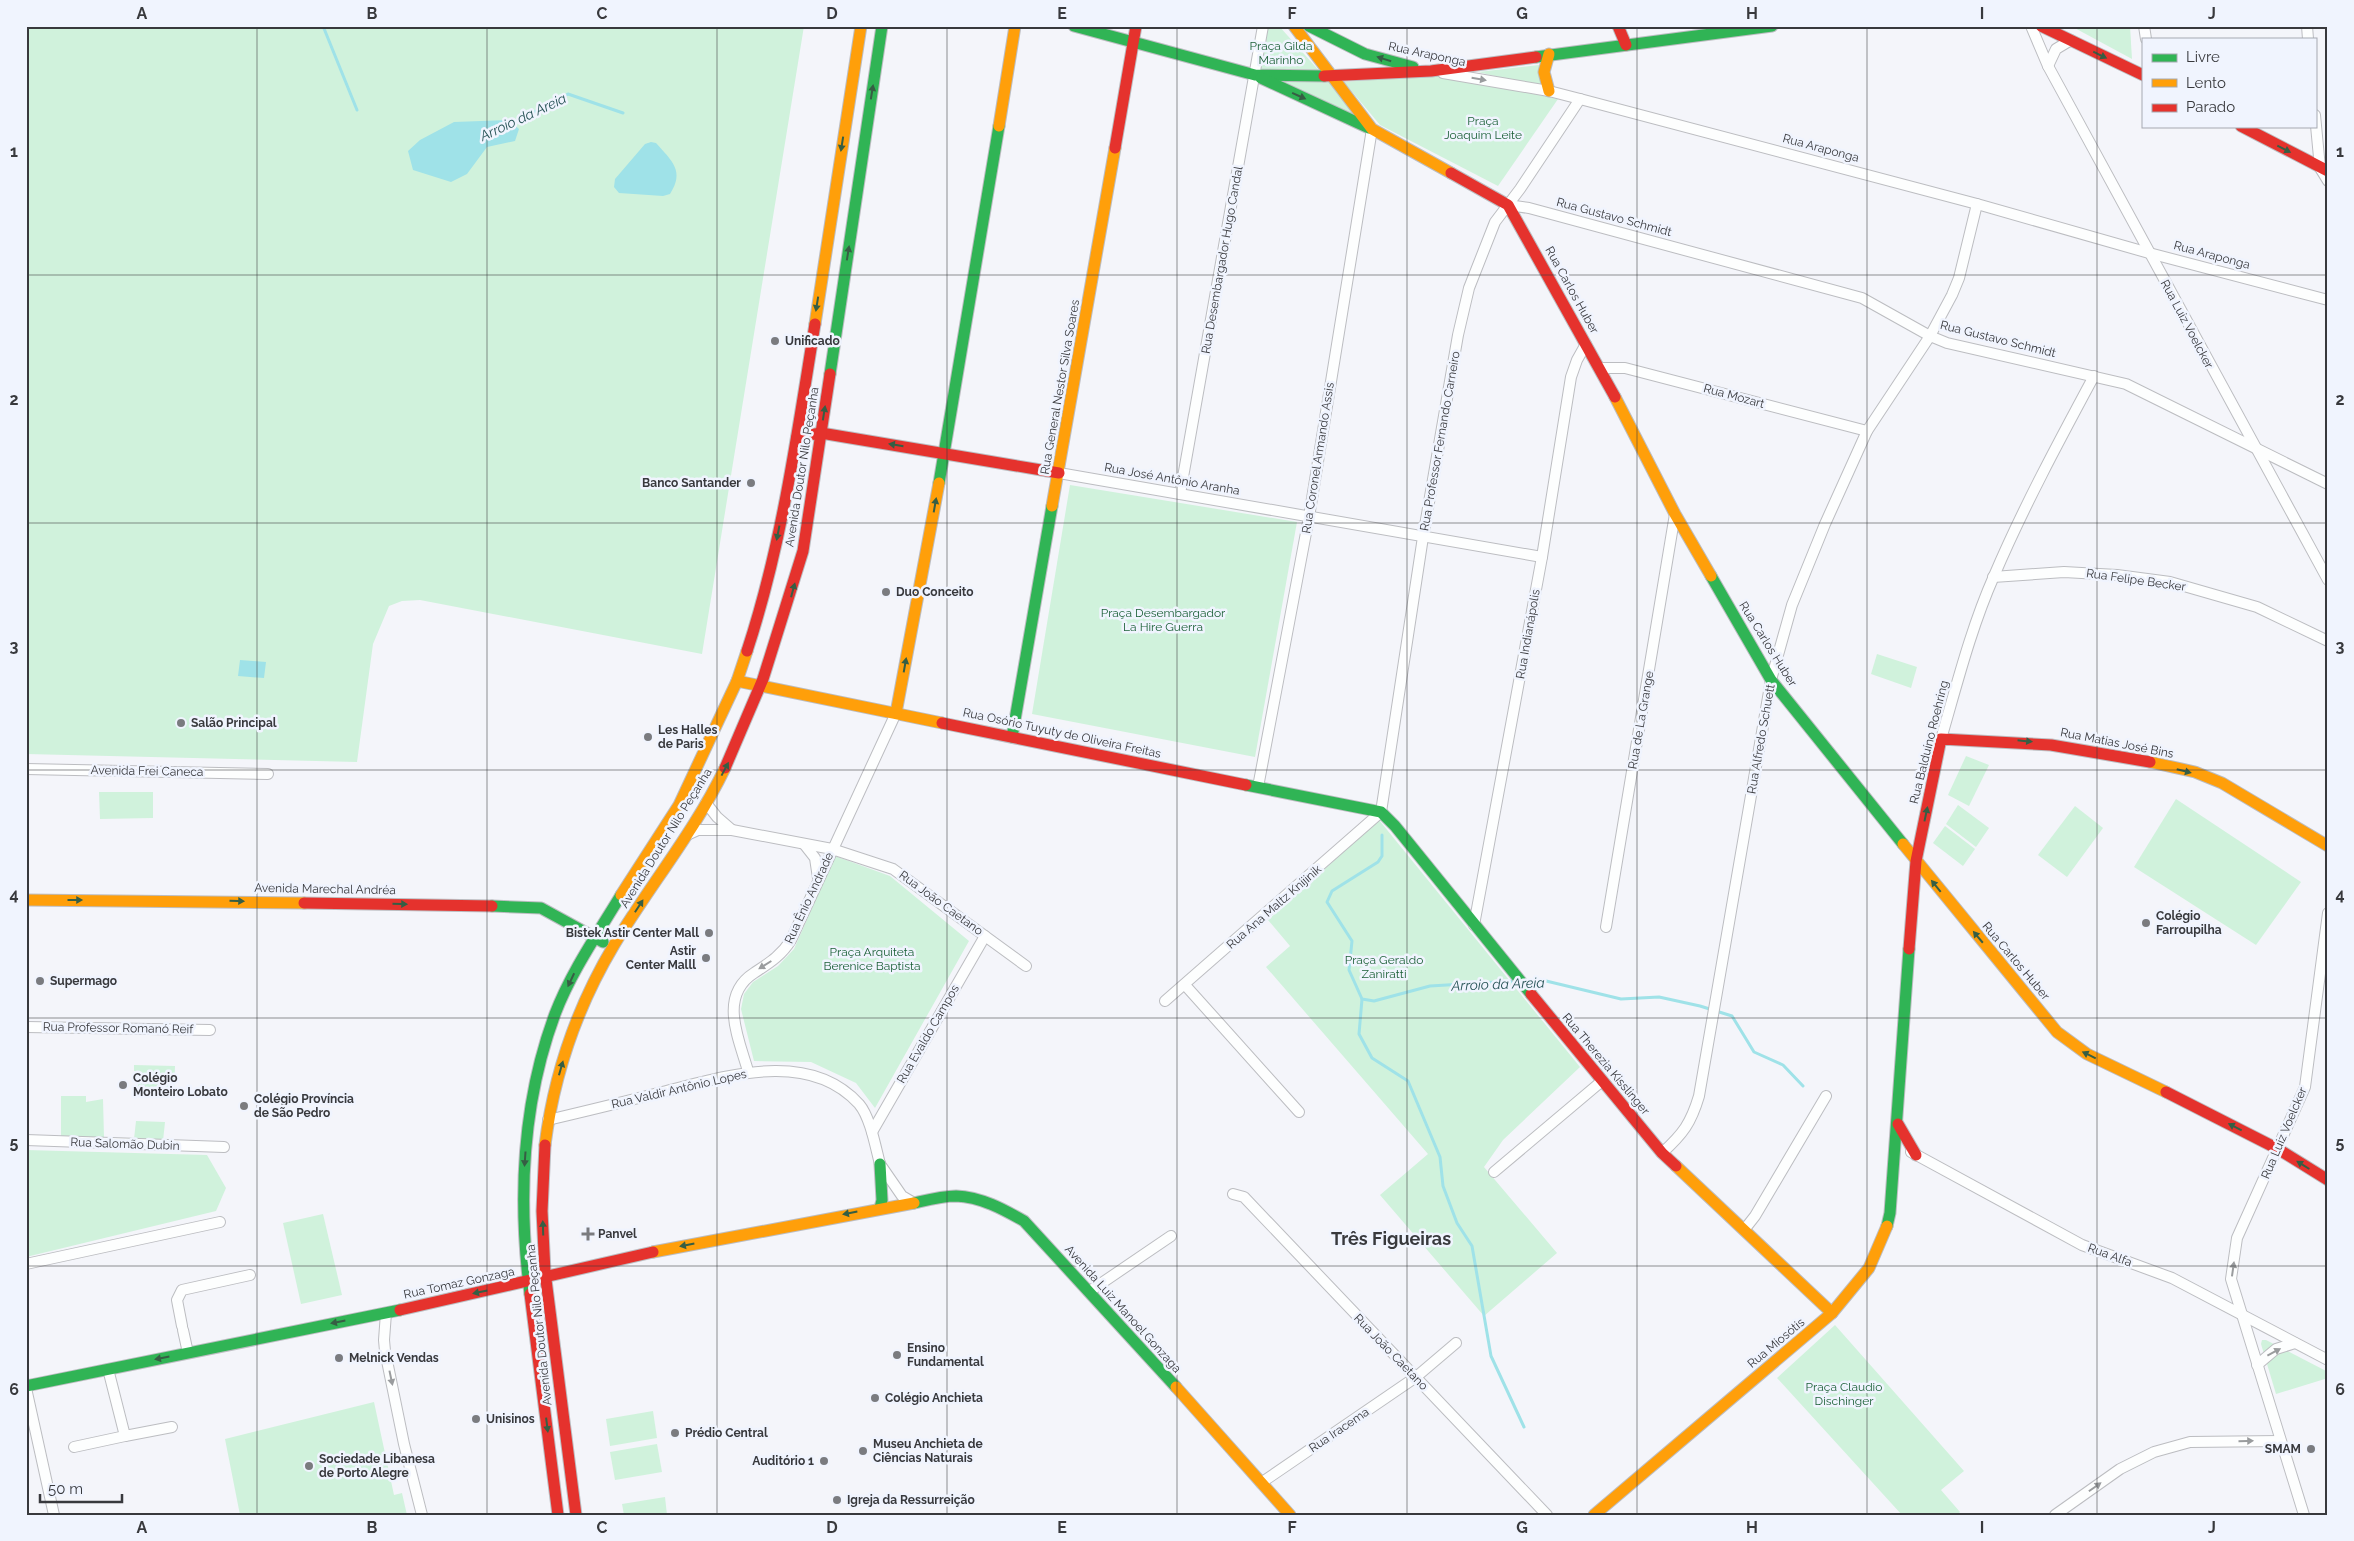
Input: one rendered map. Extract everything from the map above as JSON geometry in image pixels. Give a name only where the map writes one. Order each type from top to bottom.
[{"type":"street","name":"Avenida Doutor Nilo Peçanha","points":[[558,1515],[528,1282],[522,1206],[530,1110],[555,1014],[574,974],[679,806],[737,681],[773,562],[797,437],[861,26]]},
{"type":"street","name":"Avenida Doutor Nilo Peçanha","points":[[576,1515],[546,1277],[542,1202],[548,1120],[560,1068],[576,1020],[613,947],[706,803],[736,749],[787,613],[803,552],[882,26]]},
{"type":"street","points":[[896,713],[944,453],[1015,26]]},
{"type":"street","points":[[1074,26],[1255,75],[1372,129],[1508,205]]},
{"type":"street","name":"Rua General Nestor Silva Soares","points":[[1012,737],[1136,26]]},
{"type":"street","name":"Rua Desembargador Hugo Candal","points":[[1180,494],[1263,26]]},
{"type":"street","points":[[1294,26],[1372,129]]},
{"type":"street","name":"Rua Araponga","points":[[1309,26],[1365,54],[1431,71],[1548,91],[1580,99],[1978,204],[2149,253],[2328,300]]},
{"type":"street","points":[[1618,26],[1626,45]]},
{"type":"street","points":[[1255,75],[1331,76],[1431,71],[1772,26]]},
{"type":"street","name":"Rua Luiz Voelcker","points":[[2032,26],[2048,66],[2254,448],[2328,580]]},
{"type":"street","points":[[2041,26],[2142,75]]},
{"type":"street","points":[[2048,66],[2056,49],[2071,40]]},
{"type":"street","points":[[1548,91],[1544,72],[1549,54]]},
{"type":"street","name":"Rua Professor Fernando Carneiro","points":[[1381,812],[1423,537],[1468,288],[1495,222],[1580,99]]},
{"type":"street","points":[[2316,121],[2324,170],[2328,181]]},
{"type":"street","points":[[2245,128],[2324,170]]},
{"type":"street","name":"Rua Coronel Armando Assis","points":[[1258,787],[1309,517],[1372,129]]},
{"type":"street","name":"Rua Alfredo Schuett","points":[[1662,1153],[1680,1137],[1692,1119],[1699,1096],[1771,680],[1792,605],[1825,524],[1867,431],[1930,336],[1959,278],[1978,204]]},
{"type":"street","name":"Rua Gustavo Schmidt","points":[[1508,205],[1529,208],[1862,298],[1930,336],[1947,343],[2126,384],[2328,484]]},
{"type":"street","name":"Rua Carlos Huber","points":[[1508,205],[1600,368],[1675,514],[1771,680],[1916,861],[2057,1032],[2076,1048],[2278,1149],[2328,1180]]},
{"type":"street","name":"Rua Indianápolis","points":[[1474,925],[1542,557],[1571,377],[1576,360],[1586,344]]},
{"type":"street","name":"Rua Mozart","points":[[1600,368],[1625,368],[1867,431]]},
{"type":"street","name":"Rua Balduíno Roehring","points":[[1896,1143],[1916,861],[1941,739],[1965,654],[1993,577],[2044,469],[2094,376]]},
{"type":"street","name":"Rua José Antônio Aranha","points":[[797,437],[821,433],[1542,557]]},
{"type":"street","name":"Rua de La Grange","points":[[1606,927],[1675,514]]},
{"type":"street","name":"Rua Felipe Becker","points":[[1993,577],[2064,572],[2116,575],[2170,582],[2256,607],[2328,641]]},
{"type":"street","name":"Rua Osório Tuyuty de Oliveira Freitas","points":[[737,681],[1381,812]]},
{"type":"street","name":"Rua Ênio Andrade","points":[[748,1071],[733,1015],[736,994],[746,979],[785,950],[896,713]]},
{"type":"street","name":"Rua Matias José Bins","points":[[1941,739],[2000,739],[2052,744],[2131,757],[2206,776],[2244,795],[2328,846]]},
{"type":"street","name":"Avenida Frei Caneca","points":[[26,769],[268,774]]},
{"type":"street","points":[[706,803],[717,817],[732,830]]},
{"type":"street","name":"Rua Therezia Kisslinger","points":[[1381,812],[1395,826],[1662,1153],[1832,1313]]},
{"type":"street","name":"Rua Ana Maltz Knijinik","points":[[1165,1001],[1381,812]]},
{"type":"street","name":"Rua João Caetano","points":[[685,836],[698,830],[732,830],[832,849],[893,869],[1026,966]]},
{"type":"street","points":[[804,844],[814,858],[818,878]]},
{"type":"street","name":"Avenida Marechal Andréa","points":[[26,900],[519,906],[541,908],[613,947]]},
{"type":"street","name":"Rua Luiz Voelcker","points":[[2304,1515],[2242,1317],[2232,1278],[2237,1238],[2305,1088],[2328,913]]},
{"type":"street","name":"Rua Evaldo Campos","points":[[872,1132],[985,936]]},
{"type":"street","points":[[1185,985],[1299,1112]]},
{"type":"street","name":"Rua Professor Romanó Reif","points":[[26,1027],[210,1030]]},
{"type":"street","name":"Rua Valdir Antônio Lopes","points":[[548,1120],[748,1071],[798,1073],[818,1078],[838,1088],[860,1105],[872,1132],[889,1195],[898,1205]]},
{"type":"street","points":[[1494,1172],[1602,1081]]},
{"type":"street","points":[[1744,1230],[1755,1216],[1826,1096]]},
{"type":"street","points":[[1898,1122],[1916,1155]]},
{"type":"street","name":"Rua Salomão Dubin","points":[[26,1140],[224,1147]]},
{"type":"street","name":"Rua Alfa","points":[[1896,1143],[2082,1245],[2172,1278],[2242,1317],[2328,1360]]},
{"type":"street","name":"Rua Miosótis","points":[[1594,1515],[1832,1313],[1850,1295],[1881,1250],[1890,1214],[1896,1143]]},
{"type":"street","points":[[880,1164],[882,1200],[880,1208]]},
{"type":"street","name":"Rua Valdir Antônio Lopes","points":[[880,1164],[902,1196],[914,1203]]},
{"type":"street","name":"Rua João Caetano","points":[[1233,1194],[1244,1197],[1546,1515]]},
{"type":"street","name":"Avenida Luiz Manoel Gonzaga","points":[[898,1205],[956,1196],[982,1200],[998,1206],[1024,1221],[1090,1291],[1290,1515]]},
{"type":"street","name":"Rua Tomaz Gonzaga","points":[[26,1387],[386,1313],[528,1282],[608,1261],[898,1205]]},
{"type":"street","points":[[26,1264],[220,1222]]},
{"type":"street","points":[[1090,1291],[1171,1236]]},
{"type":"street","points":[[188,1353],[177,1300],[182,1290],[250,1275]]},
{"type":"street","points":[[386,1313],[385,1351],[404,1444],[422,1515]]},
{"type":"street","points":[[2251,1346],[2256,1333],[2269,1330]]},
{"type":"street","name":"Rua Iracema","points":[[1261,1483],[1416,1377],[1456,1342]]},
{"type":"street","points":[[2257,1366],[2276,1349],[2295,1343]]},
{"type":"street","points":[[108,1369],[125,1436]]},
{"type":"street","points":[[26,1387],[54,1515]]},
{"type":"street","points":[[74,1447],[172,1427]]},
{"type":"street","points":[[2055,1515],[2120,1469],[2154,1452],[2190,1442],[2280,1441]]},
{"type":"green space","points":[[26,26],[804,26],[702,654],[420,600],[402,601],[389,606],[373,644],[357,762],[26,754]]},
{"type":"green space","name":"Praça Gilda Marinho","points":[[1267,26],[1279,26],[1322,74],[1261,69]]},
{"type":"green space","points":[[2071,26],[2130,26],[2132,59]]},
{"type":"green space","points":[[1539,65],[1541,87],[1478,72]]},
{"type":"green space","name":"Praça Joaquim Leite","points":[[1441,74],[1558,99],[1498,186],[1380,125],[1344,82]]},
{"type":"green space","points":[[1269,79],[1329,80],[1360,120]]},
{"type":"green space","name":"Praça Desembargador La Hire Guerra","points":[[1070,485],[1297,522],[1255,757],[1032,714]]},
{"type":"green space","points":[[1877,654],[1917,667],[1911,688],[1871,674]]},
{"type":"green space","points":[[1966,756],[1989,765],[1969,806],[1948,795]]},
{"type":"green space","points":[[99,792],[153,792],[153,818],[100,819]]},
{"type":"green space","points":[[2176,799],[2301,882],[2256,945],[2134,867]]},
{"type":"green space","points":[[1958,805],[1989,828],[1976,847],[1946,824]]},
{"type":"green space","points":[[2075,806],[2103,828],[2067,877],[2038,855]]},
{"type":"green space","name":"Praça Geraldo Zaniratti","points":[[1379,820],[1580,1067],[1503,1140],[1484,1167],[1557,1253],[1484,1316],[1380,1195],[1428,1154],[1266,967],[1290,946],[1268,920]]},
{"type":"green space","points":[[1945,826],[1975,849],[1963,866],[1933,843]]},
{"type":"green space","name":"Praça Arquiteta Berenice Baptista","points":[[835,856],[890,876],[969,941],[875,1108],[856,1083],[811,1062],[754,1061],[741,1009],[744,994],[753,982],[778,966],[794,949]]},
{"type":"green space","points":[[134,1065],[175,1066],[174,1090],[138,1090],[138,1071],[134,1071]]},
{"type":"green space","points":[[61,1096],[86,1096],[86,1102],[103,1099],[104,1137],[61,1138]]},
{"type":"green space","points":[[136,1121],[165,1122],[163,1141],[134,1139]]},
{"type":"green space","points":[[26,1150],[207,1155],[226,1188],[216,1211],[26,1257]]},
{"type":"green space","points":[[323,1214],[342,1295],[301,1304],[283,1223]]},
{"type":"green space","name":"Praça Claudio Dischinger","points":[[1835,1325],[1964,1471],[1941,1490],[1960,1512],[1957,1515],[1902,1515],[1777,1378]]},
{"type":"green space","points":[[2262,1340],[2266,1340],[2328,1372],[2328,1378],[2276,1394],[2261,1344]]},
{"type":"green space","name":"Sociedade Libanesa de Porto Alegre","points":[[374,1402],[394,1495],[402,1493],[407,1515],[240,1515],[225,1439]]},
{"type":"green space","points":[[653,1411],[657,1438],[610,1446],[606,1419]]},
{"type":"green space","points":[[657,1444],[662,1472],[615,1480],[610,1452]]},
{"type":"green space","points":[[665,1497],[667,1515],[624,1515],[622,1504]]},
{"type":"water","points":[[509,120],[519,129],[515,141],[487,147],[467,174],[451,182],[413,170],[408,151],[420,140],[454,122]]},
{"type":"water","points":[[656,143],[675,167],[676,179],[670,194],[663,196],[619,193],[614,187],[615,179],[645,144]]},
{"type":"water","points":[[240,660],[266,662],[264,678],[238,676]]},
{"type":"waterway","name":"Arroio da Areia","points":[[323,26],[357,110]]},
{"type":"waterway","name":"Arroio da Areia","points":[[510,125],[568,94],[623,113]]},
{"type":"waterway","name":"Arroio da Areia","points":[[1382,835],[1382,856],[1378,862],[1332,891],[1327,902],[1352,941],[1349,970],[1362,999],[1374,1001],[1430,986],[1514,981]]},
{"type":"waterway","name":"Arroio da Areia","points":[[1526,981],[1542,980],[1621,999],[1659,997],[1700,1006],[1732,1016],[1754,1052],[1783,1065],[1803,1086]]},
{"type":"waterway","points":[[1362,999],[1359,1034],[1372,1058],[1408,1081],[1440,1157],[1443,1186],[1457,1223],[1472,1246],[1491,1356],[1524,1427]]},
{"type":"traffic: fast","points":[[830,374],[882,26]]},
{"type":"traffic: fast","points":[[1074,26],[1255,75],[1324,76]]},
{"type":"traffic: fast","points":[[1309,26],[1365,54],[1413,67]]},
{"type":"traffic: fast","points":[[1536,57],[1772,26]]},
{"type":"traffic: fast","points":[[1261,78],[1369,128]]},
{"type":"traffic: fast","points":[[939,483],[999,126]]},
{"type":"traffic: fast","points":[[1012,737],[1052,506]]},
{"type":"traffic: fast","points":[[1711,576],[1771,680],[1903,844]]},
{"type":"traffic: fast","points":[[1246,785],[1381,812],[1395,826],[1531,994]]},
{"type":"traffic: fast","points":[[530,1294],[524,1224],[524,1188],[529,1117],[535,1082],[561,998],[585,953],[621,895]]},
{"type":"traffic: fast","points":[[492,906],[541,908],[603,942]]},
{"type":"traffic: fast","points":[[1887,1226],[1890,1213],[1909,949]]},
{"type":"traffic: fast","points":[[880,1164],[882,1200],[880,1208]]},
{"type":"traffic: fast","points":[[914,1203],[935,1198],[965,1197],[991,1204],[1024,1221],[1176,1387]]},
{"type":"traffic: fast","points":[[26,1386],[400,1310]]},
{"type":"traffic: slow","points":[[815,324],[861,26]]},
{"type":"traffic: slow","points":[[999,126],[1015,26]]},
{"type":"traffic: slow","points":[[1294,26],[1372,129],[1451,173]]},
{"type":"traffic: slow","points":[[1549,54],[1544,72],[1549,91]]},
{"type":"traffic: slow","points":[[1052,506],[1115,148]]},
{"type":"traffic: slow","points":[[1615,397],[1675,514],[1711,576]]},
{"type":"traffic: slow","points":[[896,713],[939,483]]},
{"type":"traffic: slow","points":[[621,895],[679,805],[737,681],[747,651]]},
{"type":"traffic: slow","points":[[737,681],[942,723]]},
{"type":"traffic: slow","points":[[2150,762],[2195,772],[2222,783],[2328,846]]},
{"type":"traffic: slow","points":[[545,1145],[554,1093],[561,1067],[578,1017],[589,992],[614,945],[700,814],[725,768]]},
{"type":"traffic: slow","points":[[1903,844],[2057,1032],[2087,1054],[2166,1092]]},
{"type":"traffic: slow","points":[[26,900],[304,903]]},
{"type":"traffic: slow","points":[[1676,1166],[1832,1313]]},
{"type":"traffic: slow","points":[[653,1252],[914,1203]]},
{"type":"traffic: slow","points":[[1594,1515],[1832,1313],[1869,1268],[1887,1226]]},
{"type":"traffic: slow","points":[[1176,1387],[1290,1515]]},
{"type":"traffic: jam","points":[[1115,148],[1136,26]]},
{"type":"traffic: jam","points":[[1618,26],[1626,45]]},
{"type":"traffic: jam","points":[[2041,26],[2142,75]]},
{"type":"traffic: jam","points":[[1324,76],[1431,71],[1536,57]]},
{"type":"traffic: jam","points":[[2245,128],[2328,171]]},
{"type":"traffic: jam","points":[[1451,173],[1508,205],[1615,397]]},
{"type":"traffic: jam","points":[[747,651],[770,571],[779,530],[795,448],[815,324]]},
{"type":"traffic: jam","points":[[725,768],[763,679],[803,551],[830,374]]},
{"type":"traffic: jam","points":[[797,437],[821,433],[1059,473]]},
{"type":"traffic: jam","points":[[942,723],[1246,785]]},
{"type":"traffic: jam","points":[[1909,949],[1916,861],[1941,739],[2051,745],[2150,762]]},
{"type":"traffic: jam","points":[[304,903],[492,906]]},
{"type":"traffic: jam","points":[[1531,994],[1662,1153],[1676,1166]]},
{"type":"traffic: jam","points":[[2166,1092],[2278,1149],[2328,1180]]},
{"type":"traffic: jam","points":[[1898,1124],[1916,1155]]},
{"type":"traffic: jam","points":[[545,1145],[542,1211],[545,1272],[576,1515]]},
{"type":"traffic: jam","points":[[400,1310],[653,1252]]},
{"type":"traffic: jam","points":[[530,1294],[558,1515]]},
{"type":"place","name":"Unificado","points":[[775,341]]},
{"type":"place","name":"Banco Santander","points":[[751,483]]},
{"type":"place","name":"Duo Conceito","points":[[886,592]]},
{"type":"place","name":"Salão Principal","points":[[181,723]]},
{"type":"place","name":"Les Halles de Paris","points":[[648,737]]},
{"type":"place","name":"Colégio Farroupilha","points":[[2146,923]]},
{"type":"place","name":"Bistek Astir Center Mall","points":[[709,933]]},
{"type":"place","name":"Astir Center Malll","points":[[706,958]]},
{"type":"place","name":"Supermago","points":[[40,981]]},
{"type":"place","name":"Colégio Monteiro Lobato","points":[[123,1085]]},
{"type":"place","name":"Colégio Província de São Pedro","points":[[244,1106]]},
{"type":"place","name":"Panvel","points":[[588,1234]]},
{"type":"place","name":"Ensino Fundamental","points":[[897,1355]]},
{"type":"place","name":"Melnick Vendas","points":[[339,1358]]},
{"type":"place","name":"Colégio Anchieta","points":[[875,1398]]},
{"type":"place","name":"Unisinos","points":[[476,1419]]},
{"type":"place","name":"Prédio Central","points":[[675,1433]]},
{"type":"place","name":"SMAM","points":[[2311,1449]]},
{"type":"place","name":"Museu Anchieta de Ciências Naturais","points":[[863,1451]]},
{"type":"place","name":"Auditório 1","points":[[824,1461]]},
{"type":"place","name":"Sociedade Libanesa de Porto Alegre","points":[[309,1466]]},
{"type":"place","name":"Igreja da Ressurreição","points":[[837,1500]]},
{"type":"district","name":"Três Figueiras","points":[[1391,1238]]}]
